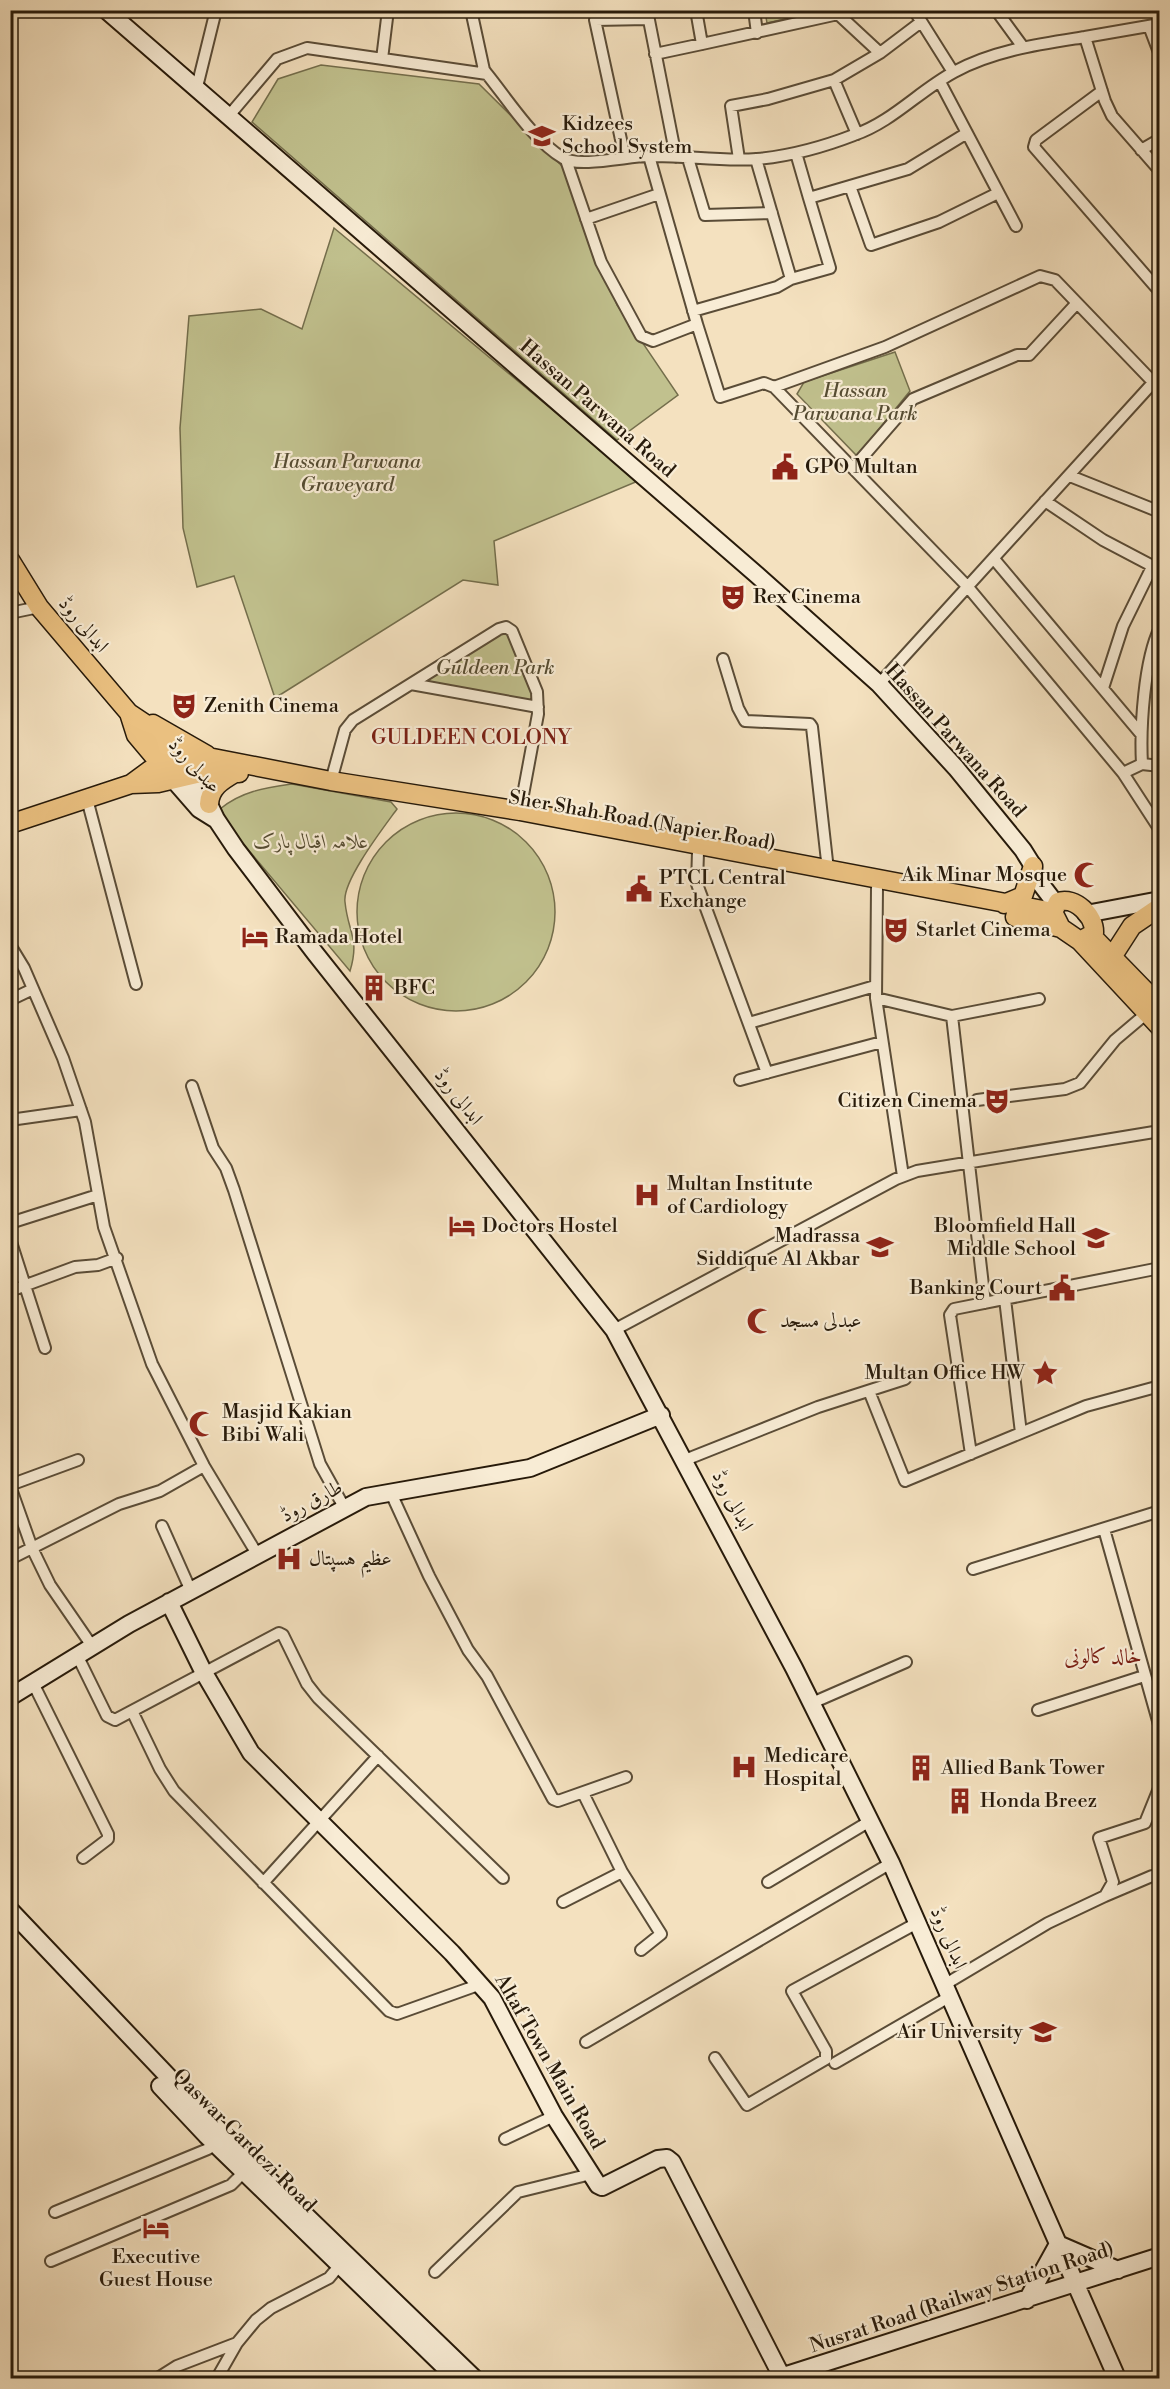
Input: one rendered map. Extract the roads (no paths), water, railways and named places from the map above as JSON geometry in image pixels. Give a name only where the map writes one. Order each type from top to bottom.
[{"type":"main road","name":"Hassan Parwana Road","points":[[106,10],[227,118],[757,575],[879,684],[956,768],[1023,850],[1033,867],[1039,871],[1058,911]]},
{"type":"main road","name":"ابدالی روڈ","points":[[10,560],[39,607],[129,713]]},
{"type":"main road","points":[[129,713],[213,758],[261,772]]},
{"type":"main road","name":"عبدلی روڈ","points":[[129,713],[144,723],[174,769],[212,812]]},
{"type":"main road","points":[[174,769],[184,756],[213,758]]},
{"type":"main road","points":[[10,824],[174,769],[235,773],[261,772]]},
{"type":"main road","name":"Sher Shah Road (Napier Road)","points":[[261,772],[470,808],[520,810],[828,870],[1001,909]]},
{"type":"main road","name":"Sher Shah Road (Napier Road)","points":[[261,772],[331,781],[877,888],[1001,909]]},
{"type":"main road","points":[[212,812],[210,795],[215,787],[235,773]]},
{"type":"main road","name":"ابدالی روڈ","points":[[212,812],[315,953],[614,1330],[812,1703],[891,1863],[1077,2284]]},
{"type":"main road","points":[[1001,909],[1023,896],[1033,867]]},
{"type":"main road","points":[[1058,911],[1074,902],[1088,929],[1153,1009]]},
{"type":"main road","points":[[1088,929],[1136,904],[1154,904]]},
{"type":"main road","points":[[1112,957],[1132,926],[1154,904]]},
{"type":"main road","points":[[1001,909],[1058,911],[1088,929],[1153,1009],[1160,1027]]},
{"type":"main road","name":"طارق روڈ","points":[[10,1698],[92,1646],[344,1507],[390,1491],[538,1466],[661,1415]]},
{"type":"main road","name":"Altaf Town Main Road","points":[[169,1602],[203,1671],[251,1753],[481,1984],[492,1998],[554,2116],[591,2174],[602,2187],[658,2159],[667,2158],[672,2162],[780,2378]]},
{"type":"main road","points":[[10,1910],[230,2142],[474,2379]]},
{"type":"main road","name":"Qaswar Gardezi Road","points":[[10,1925],[244,2172],[456,2379]]},
{"type":"main road","points":[[1027,2300],[1058,2244],[1118,2270]]},
{"type":"main road","name":"Nusrat Road (Railway Station Road)","points":[[780,2378],[1160,2256]]},
{"type":"main road","points":[[1077,2284],[1117,2379]]},
{"type":"street","points":[[196,91],[216,10]]},
{"type":"street","points":[[382,59],[388,10]]},
{"type":"street","points":[[471,10],[487,74],[532,130],[566,160],[608,275],[641,336],[653,341],[697,324]]},
{"type":"street","points":[[696,10],[702,44]]},
{"type":"street","points":[[753,10],[756,33]]},
{"type":"street","points":[[914,10],[953,72]]},
{"type":"street","points":[[996,10],[1023,47]]},
{"type":"street","points":[[655,54],[756,33],[836,12],[880,52]]},
{"type":"street","points":[[625,158],[595,20],[647,15],[682,156],[705,215],[772,213]]},
{"type":"street","points":[[739,159],[731,106],[768,99],[834,80],[880,52],[921,22]]},
{"type":"street","points":[[566,160],[649,156],[756,159],[796,153],[857,134],[885,121],[953,72],[1023,47],[1154,25],[1160,55]]},
{"type":"street","points":[[1085,37],[1112,116],[1160,171]]},
{"type":"street","points":[[227,118],[277,59],[307,48],[487,74]]},
{"type":"street","points":[[834,80],[857,134]]},
{"type":"street","points":[[940,82],[1016,226]]},
{"type":"street","points":[[1102,91],[1036,140],[1034,147],[1160,292]]},
{"type":"street","points":[[809,198],[908,169],[967,133]]},
{"type":"street","points":[[1140,150],[1160,139]]},
{"type":"street","points":[[693,311],[777,287],[791,279],[830,268],[796,153]]},
{"type":"street","points":[[649,156],[720,397],[764,383],[774,387],[967,586],[1123,773],[1160,830]]},
{"type":"street","points":[[756,159],[791,279]]},
{"type":"street","points":[[850,186],[871,245],[939,222],[998,193]]},
{"type":"street","points":[[586,219],[659,194]]},
{"type":"street","points":[[774,387],[885,347],[1033,278],[1051,278],[1156,379],[879,684]]},
{"type":"street","points":[[854,467],[913,399],[1017,355],[1029,355],[1077,303]]},
{"type":"street","points":[[1070,476],[1160,512]]},
{"type":"street","points":[[1045,501],[1103,540],[1156,569],[1123,626],[1102,688]]},
{"type":"street","points":[[994,558],[1141,734]]},
{"type":"street","points":[[10,613],[39,607]]},
{"type":"street","points":[[331,781],[348,724],[506,627],[512,631],[537,692],[535,740],[520,810]]},
{"type":"street","points":[[1142,764],[1141,734],[1153,648],[1160,628]]},
{"type":"street","points":[[723,659],[738,708],[745,722],[810,724],[813,727],[828,870]]},
{"type":"street","points":[[411,684],[538,707]]},
{"type":"street","points":[[1123,773],[1142,764],[1160,766]]},
{"type":"street","points":[[87,799],[136,984]]},
{"type":"street","points":[[698,852],[697,884],[767,1073]]},
{"type":"street","points":[[877,888],[876,998],[903,1176]]},
{"type":"street","points":[[12,952],[33,989],[63,1058],[81,1110],[90,1142],[104,1227],[117,1258],[152,1364],[204,1466],[257,1554]]},
{"type":"street","points":[[749,1023],[875,986]]},
{"type":"street","points":[[10,1000],[33,989]]},
{"type":"street","points":[[876,998],[952,1016],[1039,999]]},
{"type":"street","points":[[977,1100],[1065,1089],[1080,1083],[1115,1040],[1153,1009]]},
{"type":"street","points":[[952,1016],[985,1303]]},
{"type":"street","points":[[740,1080],[882,1042]]},
{"type":"street","points":[[192,1086],[213,1148],[226,1168],[234,1190],[320,1464],[344,1507]]},
{"type":"street","points":[[10,1120],[81,1110]]},
{"type":"street","points":[[614,1330],[903,1176],[917,1171],[968,1162],[1160,1131]]},
{"type":"street","points":[[10,1223],[98,1195]]},
{"type":"street","points":[[10,1239],[45,1348]]},
{"type":"street","points":[[10,1291],[75,1267],[98,1265],[117,1258]]},
{"type":"street","points":[[971,1454],[950,1315],[954,1309],[1160,1268]]},
{"type":"street","points":[[1005,1299],[1021,1433]]},
{"type":"street","points":[[685,1460],[818,1407],[905,1379]]},
{"type":"street","points":[[870,1391],[905,1481],[1107,1399],[1160,1386]]},
{"type":"street","points":[[78,1460],[11,1489],[32,1548],[50,1585],[92,1646]]},
{"type":"street","points":[[10,1559],[119,1504],[160,1491],[204,1466]]},
{"type":"street","points":[[390,1491],[429,1576],[468,1650],[487,1676],[527,1747],[550,1794],[558,1801],[626,1777]]},
{"type":"street","points":[[973,1569],[1160,1511]]},
{"type":"street","points":[[162,1526],[191,1591]]},
{"type":"street","points":[[1104,1529],[1160,1728]]},
{"type":"street","points":[[77,1655],[111,1720],[279,1633],[283,1635],[313,1691],[503,1878]]},
{"type":"street","points":[[812,1703],[906,1662]]},
{"type":"street","points":[[1038,1710],[1144,1676]]},
{"type":"street","points":[[33,1683],[108,1834],[108,1839],[82,1858]]},
{"type":"street","points":[[132,1711],[160,1769],[174,1791],[392,2013],[397,2014],[481,1984]]},
{"type":"street","points":[[263,1883],[378,1756]]},
{"type":"street","points":[[1106,1896],[1113,1882],[1099,1838],[1145,1823],[1160,1786]]},
{"type":"street","points":[[583,1793],[622,1872],[662,1934],[641,1950]]},
{"type":"street","points":[[768,1882],[870,1821]]},
{"type":"street","points":[[586,2042],[891,1863]]},
{"type":"street","points":[[563,1902],[622,1872]]},
{"type":"street","points":[[835,2063],[1048,1923],[1152,1876],[1160,1876]]},
{"type":"street","points":[[715,2058],[747,2105],[826,2059],[826,2052],[792,1991],[917,1923]]},
{"type":"street","points":[[505,2139],[554,2116]]},
{"type":"street","points":[[55,2212],[208,2149]]},
{"type":"street","points":[[51,2261],[231,2185],[244,2172]]},
{"type":"street","points":[[435,2272],[518,2192],[591,2174]]},
{"type":"street","points":[[217,2379],[237,2343],[256,2320],[271,2308],[329,2278],[334,2272]]},
{"type":"street","points":[[158,2379],[177,2366],[237,2343]]},
{"type":"place","name":"Kidzees School System","points":[[542,136]]},
{"type":"place","name":"GPO Multan","points":[[785,467]]},
{"type":"place","name":"Rex Cinema","points":[[733,597]]},
{"type":"place","name":"Zenith Cinema","points":[[184,706]]},
{"type":"place","name":"Aik Minar Mosque","points":[[1087,875]]},
{"type":"place","name":"PTCL Central Exchange","points":[[639,889]]},
{"type":"place","name":"Starlet Cinema","points":[[896,930]]},
{"type":"place","name":"Ramada Hotel","points":[[255,937]]},
{"type":"place","name":"BFC","points":[[374,988]]},
{"type":"place","name":"Citizen Cinema","points":[[997,1101]]},
{"type":"place","name":"Multan Institute of Cardiology","points":[[647,1195]]},
{"type":"place","name":"Doctors Hostel","points":[[462,1226]]},
{"type":"place","name":"Bloomfield Hall Middle School","points":[[1096,1238]]},
{"type":"place","name":"Madrassa Siddique Al Akbar","points":[[880,1247]]},
{"type":"place","name":"Banking Court","points":[[1062,1288]]},
{"type":"place","name":"عبدلی مسجد","points":[[760,1321]]},
{"type":"place","name":"Multan Office HW","points":[[1045,1373]]},
{"type":"place","name":"Masjid Kakian Bibi Wali","points":[[202,1424]]},
{"type":"place","name":"عظیم ہسپتال","points":[[289,1559]]},
{"type":"place","name":"Medicare Hospital","points":[[744,1767]]},
{"type":"place","name":"Allied Bank Tower","points":[[921,1768]]},
{"type":"place","name":"Honda Breez","points":[[960,1801]]},
{"type":"place","name":"Air University","points":[[1043,2032]]},
{"type":"place","name":"Executive Guest House","points":[[156,2228]]},
{"type":"district","name":"GULDEEN COLONY","points":[[471,738]]},
{"type":"district","name":"خالد کالونی","points":[[1103,1657]]},
{"type":"park label","name":"Hassan Parwana Park","points":[[855,402]]},
{"type":"park label","name":"Hassan Parwana Graveyard","points":[[347,474]]},
{"type":"park label","name":"Guldeen Park","points":[[495,668]]},
{"type":"park label","name":"علامہ اقبال پارک","points":[[311,842]]}]
